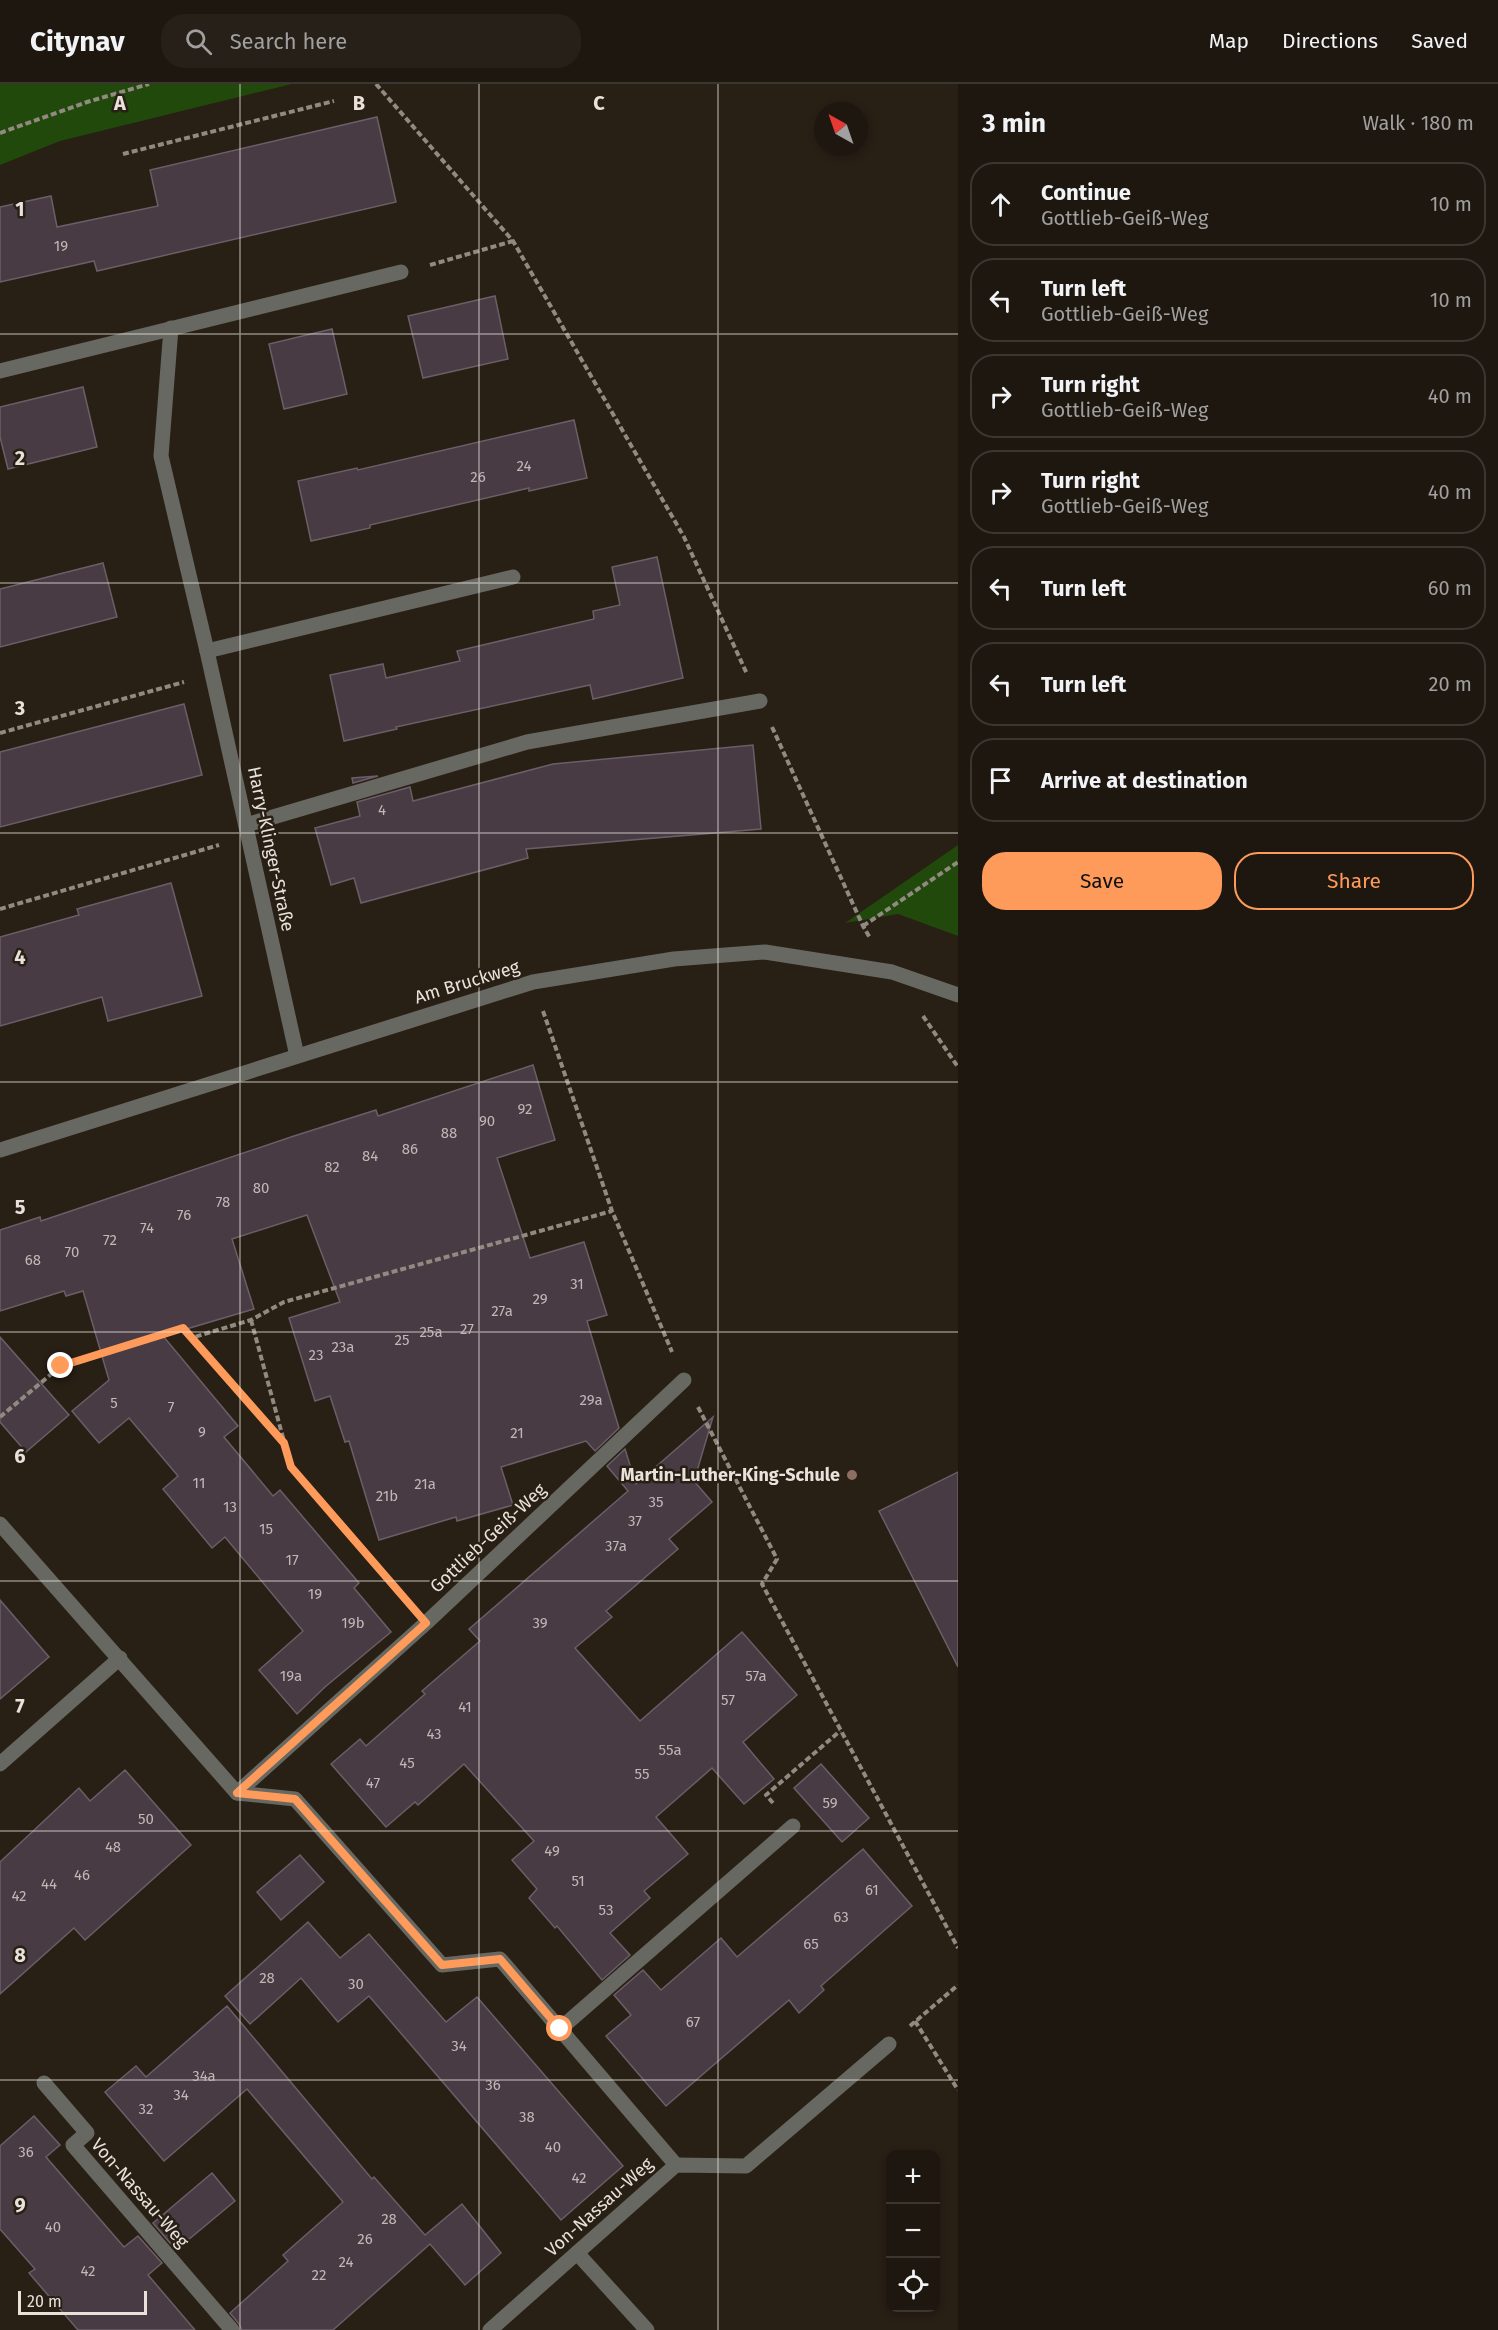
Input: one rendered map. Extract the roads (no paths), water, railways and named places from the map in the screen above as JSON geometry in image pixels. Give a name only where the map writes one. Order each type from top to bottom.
[{"type":"street","points":[[0,371],[401,272]]},
{"type":"street","name":"Harry-Klinger-Straße","points":[[171,328],[161,456],[213,675],[297,1056]]},
{"type":"street","points":[[207,651],[513,577]]},
{"type":"street","points":[[247,831],[527,742],[760,701]]},
{"type":"street","name":"Am Bruckweg","points":[[0,1150],[532,982],[674,959],[765,952],[892,972],[958,995]]},
{"type":"street","name":"Gottlieb-Geiß-Weg","points":[[237,1793],[426,1623],[684,1380]]},
{"type":"street","points":[[0,1524],[237,1793],[295,1799],[442,1965],[500,1959],[676,2165]]},
{"type":"street","points":[[0,1764],[120,1658]]},
{"type":"street","points":[[560,2029],[793,1826]]},
{"type":"street","name":"Von-Nassau-Weg","points":[[490,2330],[676,2165],[746,2166],[889,2044]]},
{"type":"street","name":"Von-Nassau-Weg","points":[[44,2083],[87,2133],[73,2145],[232,2330]]},
{"type":"street","points":[[577,2253],[647,2330]]},
{"type":"place","name":"Martin-Luther-King-Schule","points":[[852,1475]]}]
